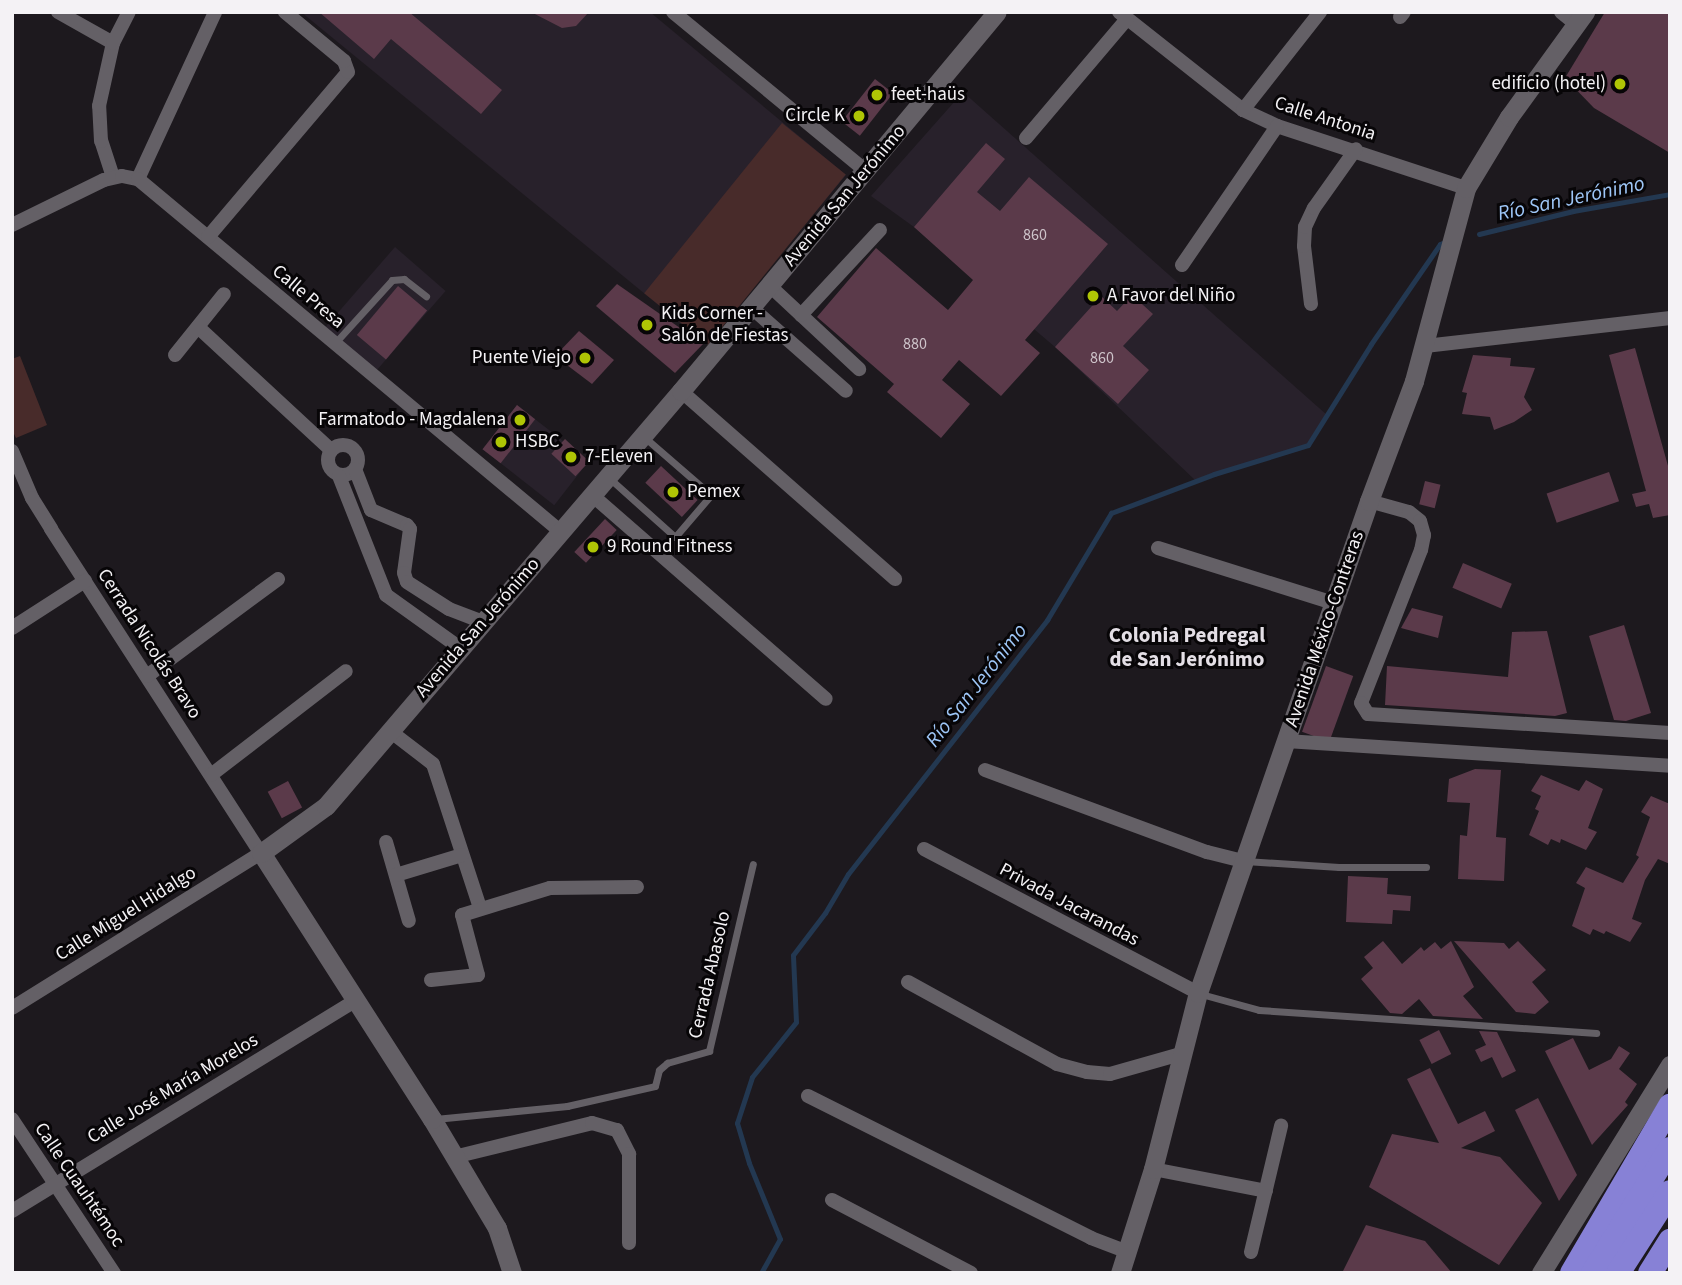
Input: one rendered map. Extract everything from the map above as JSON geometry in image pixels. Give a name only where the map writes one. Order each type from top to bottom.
[{"type":"highway","points":[[1572,1273],[1670,1106]]},
{"type":"highway","points":[[1593,1273],[1670,1149]]},
{"type":"highway","points":[[1618,1273],[1670,1192]]},
{"type":"highway","points":[[1637,1273],[1670,1220]]},
{"type":"highway","points":[[1650,1273],[1670,1241]]},
{"type":"main road","name":"Avenida San Jerónimo","points":[[261,853],[326,806],[752,308],[998,12]]},
{"type":"main road","name":"Avenida México-Contreras","points":[[1121,1273],[1153,1169],[1198,993],[1242,861],[1425,346],[1466,188],[1509,117],[1581,19]]},
{"type":"main road","points":[[261,853],[432,1119],[496,1228],[512,1273]]},
{"type":"main road","points":[[1541,1273],[1670,1065]]},
{"type":"street","points":[[113,177],[104,153],[99,106],[113,43],[129,12]]},
{"type":"street","points":[[12,225],[113,177],[138,178],[215,12]]},
{"type":"street","points":[[208,237],[348,72],[344,61],[285,12]]},
{"type":"street","points":[[673,12],[866,171]]},
{"type":"street","points":[[1243,110],[1320,12]]},
{"type":"street","points":[[1562,12],[1581,19]]},
{"type":"street","points":[[59,13],[113,43]]},
{"type":"street","points":[[1026,138],[1123,16]]},
{"type":"street","name":"Calle Antonia","points":[[1123,16],[1243,110],[1276,126],[1356,149],[1466,188]]},
{"type":"street","points":[[1182,265],[1276,126]]},
{"type":"street","points":[[1311,304],[1304,246],[1305,227],[1314,208],[1356,149]]},
{"type":"street","name":"Calle Presa","points":[[138,178],[560,531]]},
{"type":"street","points":[[801,315],[880,230]]},
{"type":"street","points":[[770,286],[859,369]]},
{"type":"street","points":[[175,355],[225,294]]},
{"type":"street","points":[[752,308],[846,391]]},
{"type":"street","points":[[1425,346],[1670,318]]},
{"type":"street","points":[[198,327],[331,450]]},
{"type":"street","points":[[681,391],[895,579]]},
{"type":"street","points":[[331,450],[341,445],[352,448],[358,458],[351,474],[339,476]]},
{"type":"street","points":[[331,450],[328,466],[339,476],[386,595],[460,648]]},
{"type":"street","name":"Cerrada Nicolás Bravo","points":[[12,451],[32,498],[261,853]]},
{"type":"street","points":[[355,469],[372,510],[407,524],[410,529],[404,573],[407,582],[449,609],[482,622]]},
{"type":"street","points":[[592,495],[826,699]]},
{"type":"street","points":[[1369,501],[1409,512],[1420,522],[1424,535],[1361,703],[1368,714],[1670,733]]},
{"type":"street","points":[[1158,548],[1333,603]]},
{"type":"street","points":[[147,676],[278,579]]},
{"type":"street","points":[[12,628],[85,581]]},
{"type":"street","points":[[211,775],[346,671]]},
{"type":"street","points":[[390,731],[433,764],[480,908]]},
{"type":"street","points":[[1286,741],[1670,766]]},
{"type":"street","points":[[985,770],[1207,852],[1242,861]]},
{"type":"street","points":[[386,842],[410,921]]},
{"type":"street","name":"Privada Jacarandas","points":[[924,849],[1198,993]]},
{"type":"street","name":"Calle Miguel Hidalgo","points":[[12,1008],[261,853]]},
{"type":"street","points":[[396,874],[462,855]]},
{"type":"street","points":[[430,980],[478,975],[462,915],[550,888],[637,887]]},
{"type":"street","points":[[908,982],[1057,1063],[1087,1072],[1110,1074],[1184,1053]]},
{"type":"street","name":"Calle José María Morelos","points":[[12,1211],[355,1001]]},
{"type":"street","points":[[808,1096],[1091,1238],[1128,1252]]},
{"type":"street","name":"Calle Cuauhtémoc","points":[[12,1119],[114,1273]]},
{"type":"street","points":[[454,1157],[592,1123],[617,1130],[629,1154],[629,1243]]},
{"type":"street","points":[[1251,1252],[1281,1126]]},
{"type":"street","points":[[1153,1169],[1266,1191]]},
{"type":"street","points":[[832,1200],[971,1273]]},
{"type":"lane","points":[[334,344],[392,280],[404,279],[426,296]]},
{"type":"lane","points":[[608,477],[675,537],[711,495],[643,436]]},
{"type":"lane","points":[[1242,861],[1339,867],[1426,867]]},
{"type":"lane","name":"Cerrada Abasolo","points":[[432,1119],[567,1106],[655,1086],[659,1070],[667,1063],[709,1051],[753,864]]},
{"type":"lane","points":[[1198,993],[1220,1002],[1259,1010],[1596,1032]]},
{"type":"shaded area","points":[[301,12],[650,12],[846,175],[706,344]]},
{"type":"shaded area","name":"A Favor del Niño","points":[[963,92],[1327,415],[1308,445],[1196,481],[1055,347],[914,227],[871,196]]},
{"type":"shaded area","points":[[782,123],[846,175],[708,345],[644,293]]},
{"type":"shaded area","points":[[395,247],[446,291],[376,371],[325,327]]},
{"type":"shaded area","points":[[20,356],[47,425],[16,438],[12,430],[12,359]]},
{"type":"shaded area","points":[[517,405],[589,461],[554,505],[483,449]]},
{"type":"building","points":[[319,12],[409,12],[502,90],[481,114],[391,39],[374,59]]},
{"type":"building","points":[[531,12],[589,12],[576,26],[562,28]]},
{"type":"building","name":"edificio (hotel)","points":[[1605,12],[1670,12],[1670,153],[1594,108],[1565,78]]},
{"type":"building","points":[[875,79],[893,93],[860,136],[842,122]]},
{"type":"building","points":[[986,143],[1005,159],[977,192],[1000,211],[1029,177],[1108,244],[1025,340],[1040,353],[1001,396],[959,360],[942,380],[970,404],[941,438],[887,392],[894,384],[817,317],[876,248],[948,310],[973,280],[914,227]]},
{"type":"building","name":"Kids Corner - Salón de Fiestas","points":[[617,284],[703,344],[675,373],[596,306]]},
{"type":"building","points":[[398,286],[427,310],[386,359],[357,335]]},
{"type":"building","name":"A Favor del Niño","points":[[1132,295],[1153,314],[1123,346],[1149,370],[1118,404],[1055,347],[1101,296],[1117,311]]},
{"type":"building","name":"Puente Viejo","points":[[579,331],[614,360],[592,384],[555,356]]},
{"type":"building","points":[[1635,348],[1670,473],[1670,515],[1653,518],[1649,504],[1636,507],[1632,494],[1646,491],[1609,355]]},
{"type":"building","points":[[1473,355],[1511,358],[1510,366],[1535,368],[1524,397],[1532,410],[1514,422],[1494,430],[1490,417],[1462,414],[1467,393],[1462,392]]},
{"type":"building","name":"HSBC","points":[[517,405],[535,419],[501,463],[483,449]]},
{"type":"building","name":"7-Eleven","points":[[565,439],[589,462],[575,476],[551,454]]},
{"type":"building","name":"Pemex","points":[[661,466],[698,500],[682,517],[645,483]]},
{"type":"building","points":[[1609,472],[1619,501],[1557,523],[1547,493]]},
{"type":"building","points":[[1425,481],[1441,485],[1435,508],[1419,504]]},
{"type":"building","name":"9 Round Fitness","points":[[605,519],[617,530],[586,563],[574,552]]},
{"type":"building","points":[[1463,563],[1512,584],[1501,609],[1452,588]]},
{"type":"building","points":[[1412,608],[1443,616],[1438,638],[1401,628]]},
{"type":"building","points":[[1624,625],[1651,713],[1626,721],[1614,720],[1589,636]]},
{"type":"building","points":[[1547,631],[1567,713],[1555,716],[1385,705],[1387,666],[1508,677],[1512,632]]},
{"type":"building","points":[[1326,666],[1353,676],[1329,742],[1302,732]]},
{"type":"building","points":[[1475,769],[1501,770],[1496,837],[1506,838],[1504,881],[1458,879],[1460,835],[1467,836],[1470,803],[1447,802],[1449,779]]},
{"type":"building","points":[[1541,775],[1579,791],[1586,780],[1603,789],[1588,828],[1597,832],[1586,850],[1561,839],[1560,843],[1551,839],[1548,845],[1529,835],[1539,811],[1535,809],[1541,796],[1531,791]]},
{"type":"building","points":[[288,781],[302,807],[282,818],[268,792]]},
{"type":"building","points":[[1651,796],[1670,804],[1670,864],[1658,859],[1645,880],[1632,919],[1642,923],[1630,942],[1606,931],[1604,934],[1593,929],[1590,935],[1572,926],[1585,888],[1576,883],[1586,867],[1623,883],[1639,857],[1636,855],[1650,817],[1641,812]]},
{"type":"building","points":[[1348,876],[1388,878],[1387,894],[1411,896],[1410,911],[1393,910],[1392,924],[1346,922]]},
{"type":"building","points":[[1383,941],[1402,964],[1421,947],[1424,951],[1435,942],[1441,949],[1451,941],[1474,987],[1463,996],[1483,1019],[1433,1016],[1419,999],[1402,1014],[1390,1013],[1361,979],[1373,968],[1364,957]]},
{"type":"building","points":[[1454,941],[1504,943],[1509,949],[1518,941],[1546,970],[1532,982],[1549,1002],[1535,1014],[1516,1012]]},
{"type":"building","points":[[1439,1030],[1451,1054],[1432,1064],[1419,1040]]},
{"type":"building","points":[[1479,1031],[1497,1032],[1516,1071],[1502,1078],[1492,1057],[1481,1062],[1475,1050],[1486,1045]]},
{"type":"building","points":[[1573,1038],[1589,1070],[1611,1059],[1619,1046],[1630,1053],[1619,1069],[1637,1084],[1625,1102],[1628,1105],[1592,1145],[1545,1051]]},
{"type":"building","points":[[1430,1068],[1458,1124],[1485,1111],[1495,1131],[1461,1148],[1500,1157],[1542,1203],[1499,1265],[1369,1187],[1392,1134],[1439,1143],[1407,1079]]},
{"type":"building","points":[[1538,1098],[1577,1175],[1559,1201],[1515,1110]]},
{"type":"building","points":[[1366,1225],[1425,1241],[1452,1273],[1342,1273]]},
{"type":"waterway","name":"Río San Jerónimo","points":[[1479,234],[1573,211],[1670,194]]},
{"type":"waterway","name":"Río San Jerónimo","points":[[761,1273],[780,1239],[749,1163],[737,1123],[752,1077],[796,1022],[793,955],[825,913],[848,874],[1047,620],[1111,513],[1214,474],[1308,445],[1371,344],[1440,244],[1445,242]]},
{"type":"place","name":"edificio (hotel)","points":[[1620,84]]},
{"type":"place","name":"feet-haüs","points":[[877,95]]},
{"type":"place","name":"Circle K","points":[[859,116]]},
{"type":"place","name":"A Favor del Niño","points":[[1093,296]]},
{"type":"place","name":"Kids Corner - Salón de Fiestas","points":[[647,325]]},
{"type":"place","name":"Puente Viejo","points":[[585,358]]},
{"type":"place","name":"Farmatodo - Magdalena","points":[[520,420]]},
{"type":"place","name":"HSBC","points":[[501,442]]},
{"type":"place","name":"7-Eleven","points":[[571,457]]},
{"type":"place","name":"Pemex","points":[[673,492]]},
{"type":"place","name":"9 Round Fitness","points":[[593,547]]},
{"type":"district","name":"Colonia Pedregal de San Jerónimo","points":[[1187,647]]}]
